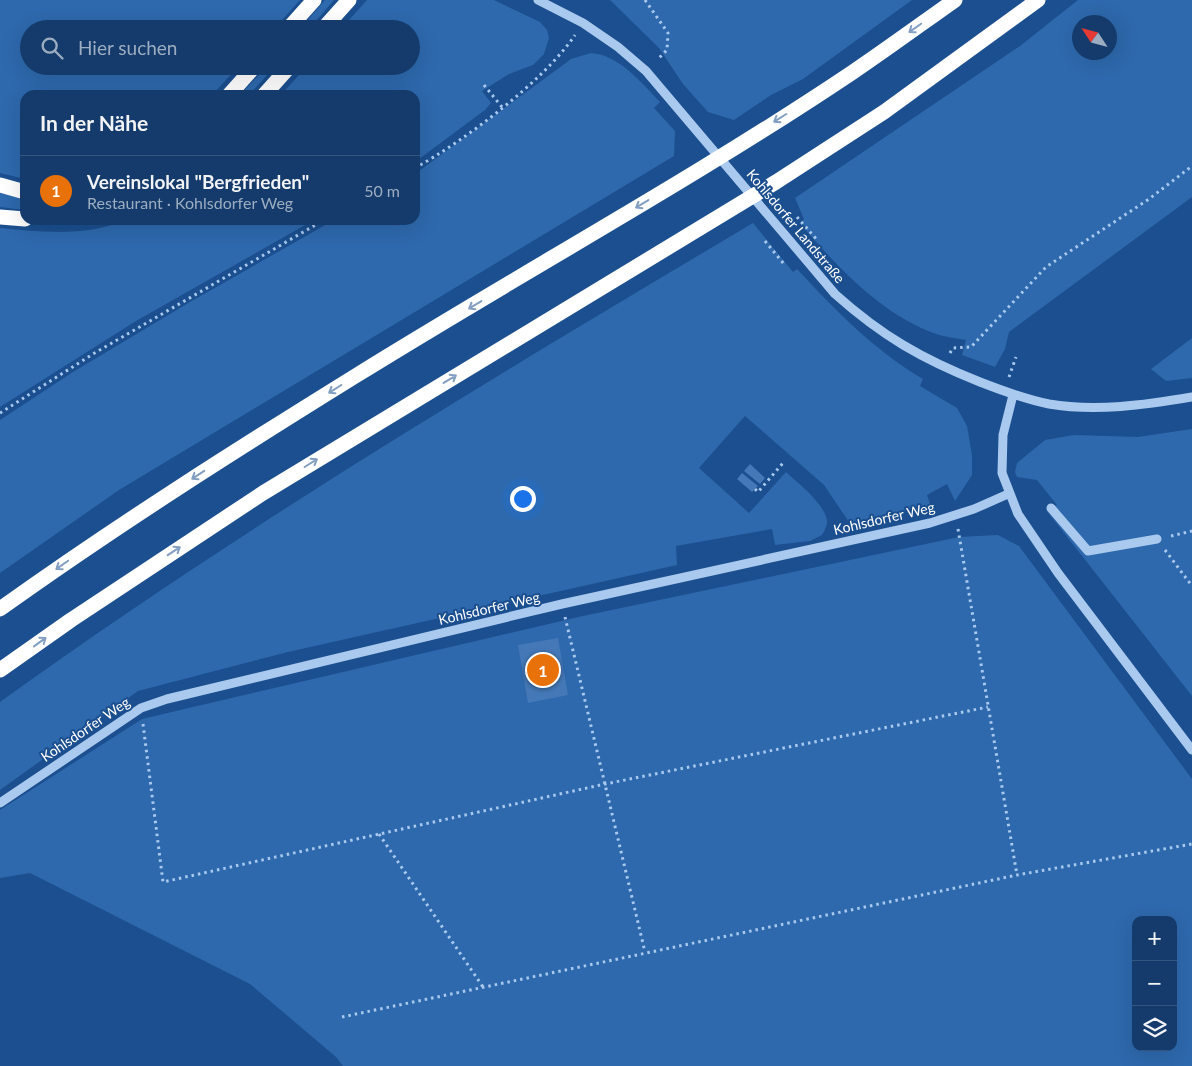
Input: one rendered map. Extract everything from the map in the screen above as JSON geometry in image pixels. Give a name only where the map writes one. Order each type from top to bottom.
[{"type":"highway","points":[[296,20],[314,0]]},
{"type":"highway","points":[[331,20],[349,0]]},
{"type":"highway","points":[[0,609],[71,558],[206,470],[359,374],[742,142],[852,72],[955,0]]},
{"type":"highway","points":[[0,670],[70,620],[263,493],[776,182],[884,112],[1038,0]]},
{"type":"highway","points":[[233,90],[246,75]]},
{"type":"highway","points":[[268,90],[282,75]]},
{"type":"highway","points":[[0,185],[20,191]]},
{"type":"highway","points":[[0,217],[20,219]]},
{"type":"street","name":"Kohlsdorfer Landstraße","points":[[538,0],[583,23],[618,47],[646,71],[835,294],[868,323],[894,341],[943,367],[1009,393],[1050,404],[1141,406],[1192,397]]},
{"type":"street","points":[[1009,393],[1001,451],[1002,473],[1008,494],[1018,514],[1058,573],[1192,750]]},
{"type":"street","name":"Kohlsdorfer Weg","points":[[0,803],[141,708],[167,699],[562,604],[930,523],[1008,494]]},
{"type":"street","points":[[1051,508],[1088,551],[1157,539]]},
{"type":"path","points":[[645,0],[668,33],[668,50],[646,71]]},
{"type":"path","points":[[420,164],[502,107],[561,55],[583,23]]},
{"type":"path","points":[[484,86],[502,107]]},
{"type":"path","points":[[943,367],[953,348],[971,347],[1046,267],[1149,198],[1192,166]]},
{"type":"path","points":[[797,217],[818,241]]},
{"type":"path","points":[[0,414],[93,354],[315,225]]},
{"type":"path","points":[[765,241],[784,264]]},
{"type":"path","points":[[1009,393],[1016,357]]},
{"type":"path","points":[[755,490],[758,492],[764,482],[783,463]]},
{"type":"path","points":[[955,514],[1017,876]]},
{"type":"path","points":[[1192,531],[1157,539],[1192,586]]},
{"type":"path","points":[[562,604],[645,952]]},
{"type":"path","points":[[141,708],[163,882],[605,784],[988,707]]},
{"type":"path","points":[[379,834],[483,987]]},
{"type":"path","points":[[342,1017],[645,952],[1017,876],[1192,844]]},
{"type":"shaded area","points":[[0,0],[300,0],[282,20],[20,20],[20,75],[231,75],[217,90],[20,90],[20,178],[0,173]]},
{"type":"shaded area","points":[[325,0],[334,0],[317,20],[308,20]]},
{"type":"shaded area","points":[[367,0],[494,0],[540,22],[547,30],[549,38],[544,54],[533,65],[509,74],[482,91],[491,103],[485,110],[420,158],[420,90],[285,90],[299,75],[420,75],[420,20],[349,20]]},
{"type":"shaded area","points":[[610,0],[912,0],[803,79],[771,95],[734,120],[708,112],[683,84],[659,48]]},
{"type":"shaded area","points":[[1078,0],[1192,0],[1192,197],[1009,332],[1005,349],[995,367],[962,355],[966,340],[939,335],[916,326],[897,315],[861,288],[800,223],[804,219],[795,198],[1020,46]]},
{"type":"shaded area","points":[[591,53],[601,55],[620,64],[637,78],[660,102],[654,108],[675,131],[674,156],[119,490],[0,573],[0,420],[73,372],[190,302],[325,225],[420,225],[420,170],[571,59]]},
{"type":"shaded area","points":[[259,75],[267,75],[253,90],[245,90]]},
{"type":"shaded area","points":[[0,193],[20,198],[20,209],[0,207]]},
{"type":"shaded area","points":[[753,223],[793,272],[797,269],[841,315],[872,343],[923,379],[920,386],[957,408],[967,426],[972,455],[972,475],[955,501],[947,484],[927,495],[933,512],[919,508],[853,528],[824,485],[745,416],[699,468],[749,513],[786,472],[812,496],[823,510],[827,524],[822,535],[810,541],[775,545],[772,529],[676,546],[677,565],[288,652],[138,691],[0,790],[0,702],[183,575],[371,454]]},
{"type":"shaded area","points":[[110,225],[305,225],[136,321],[0,407],[0,228],[48,232],[95,229]]},
{"type":"shaded area","points":[[1192,338],[1192,378],[1166,381],[1151,369]]},
{"type":"shaded area","points":[[1192,429],[1192,696],[1046,510],[1057,505],[1037,480],[1017,477],[1015,472],[1017,463],[1045,440],[1074,435],[1138,437]]},
{"type":"shaded area","points":[[998,535],[1019,546],[1192,779],[1192,1066],[343,1066],[336,1057],[250,984],[30,873],[0,878],[0,810],[142,719],[583,616],[959,537]]},
{"type":"building","points":[[750,464],[765,478],[760,484],[744,471]]},
{"type":"building","points":[[742,473],[758,486],[752,492],[737,479]]},
{"type":"building","points":[[558,638],[568,695],[528,703],[518,645]]},
{"type":"place","name":"Vereinslokal \"Bergfrieden\"","points":[[543,670]]}]
